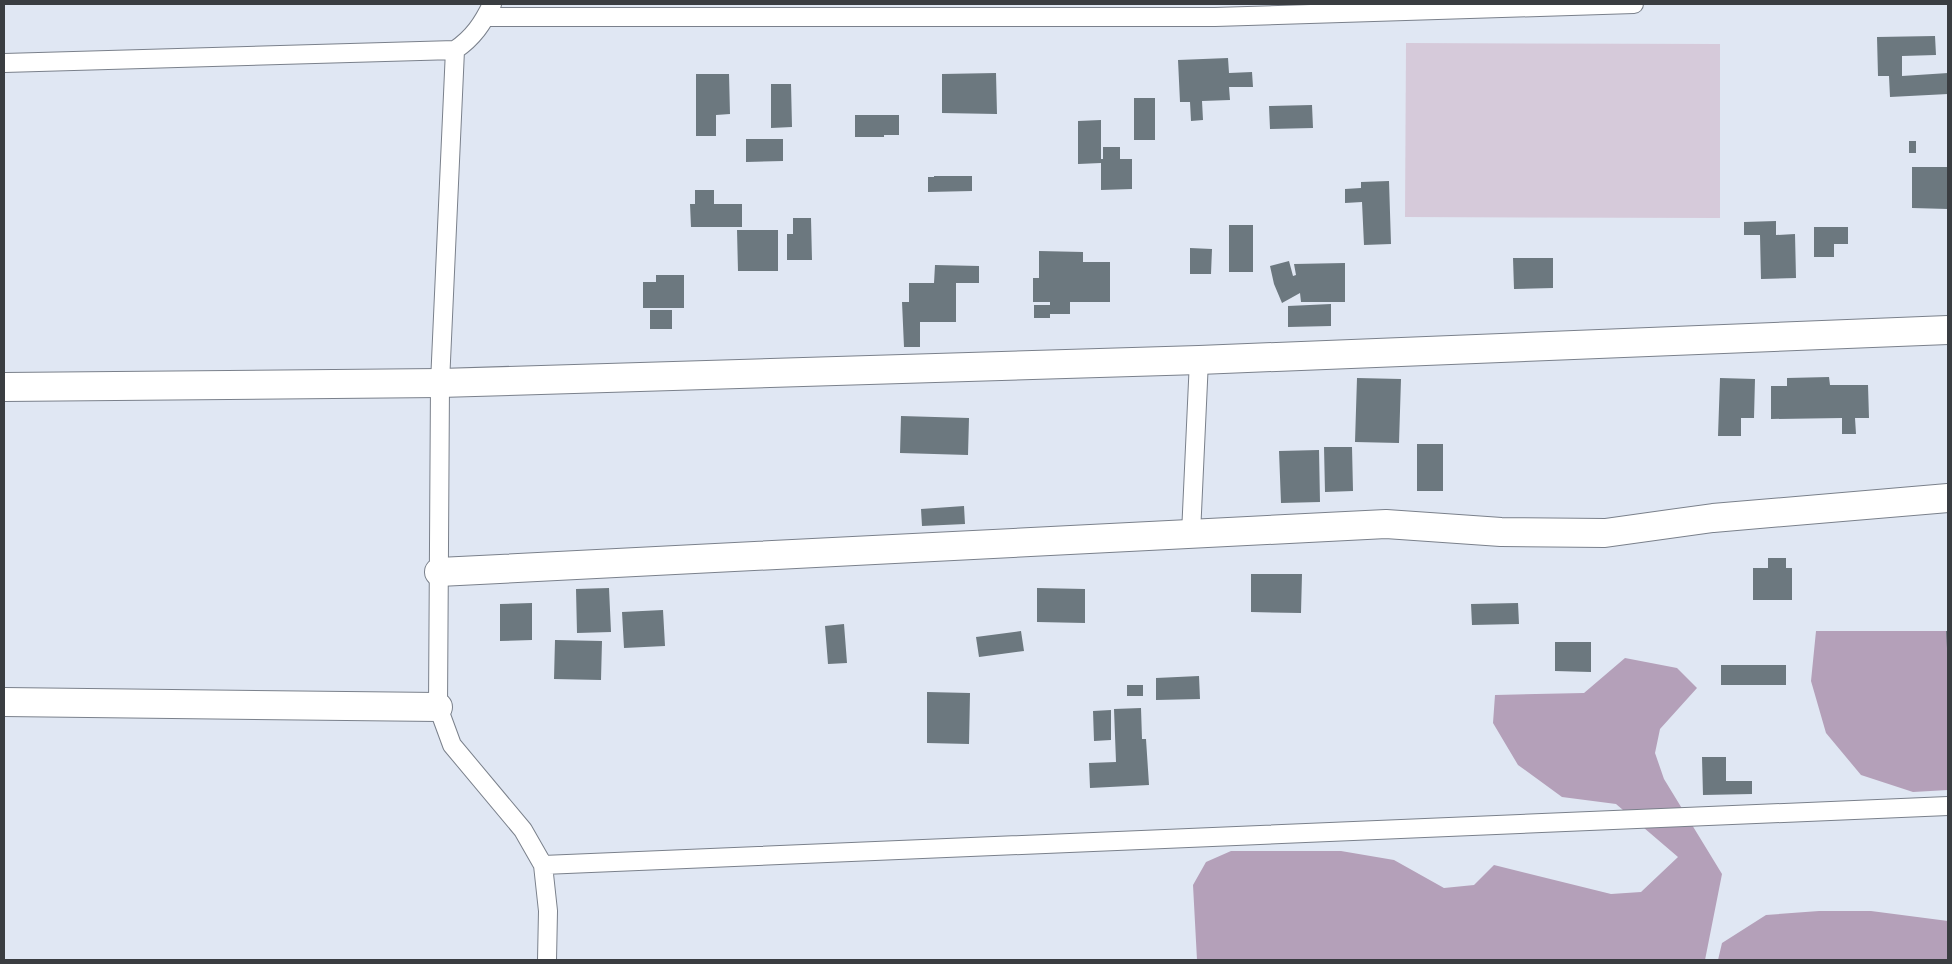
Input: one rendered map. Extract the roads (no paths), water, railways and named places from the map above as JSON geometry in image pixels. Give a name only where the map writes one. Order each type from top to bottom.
[{"type":"street","points":[[4,387],[440,382],[1200,360],[1948,330]]},
{"type":"street","points":[[439,572],[1386,524],[1501,532],[1605,533],[1713,518],[1948,498]]},
{"type":"street","points":[[4,702],[438,707]]},
{"type":"lane","points":[[4,63],[456,50],[469,41],[489,10],[1215,10],[1634,4]]},
{"type":"lane","points":[[456,50],[440,382],[438,707],[452,745],[523,830],[543,865],[548,911],[547,960]]},
{"type":"lane","points":[[1191,534],[1200,360]]},
{"type":"lane","points":[[543,865],[1948,806]]}]
